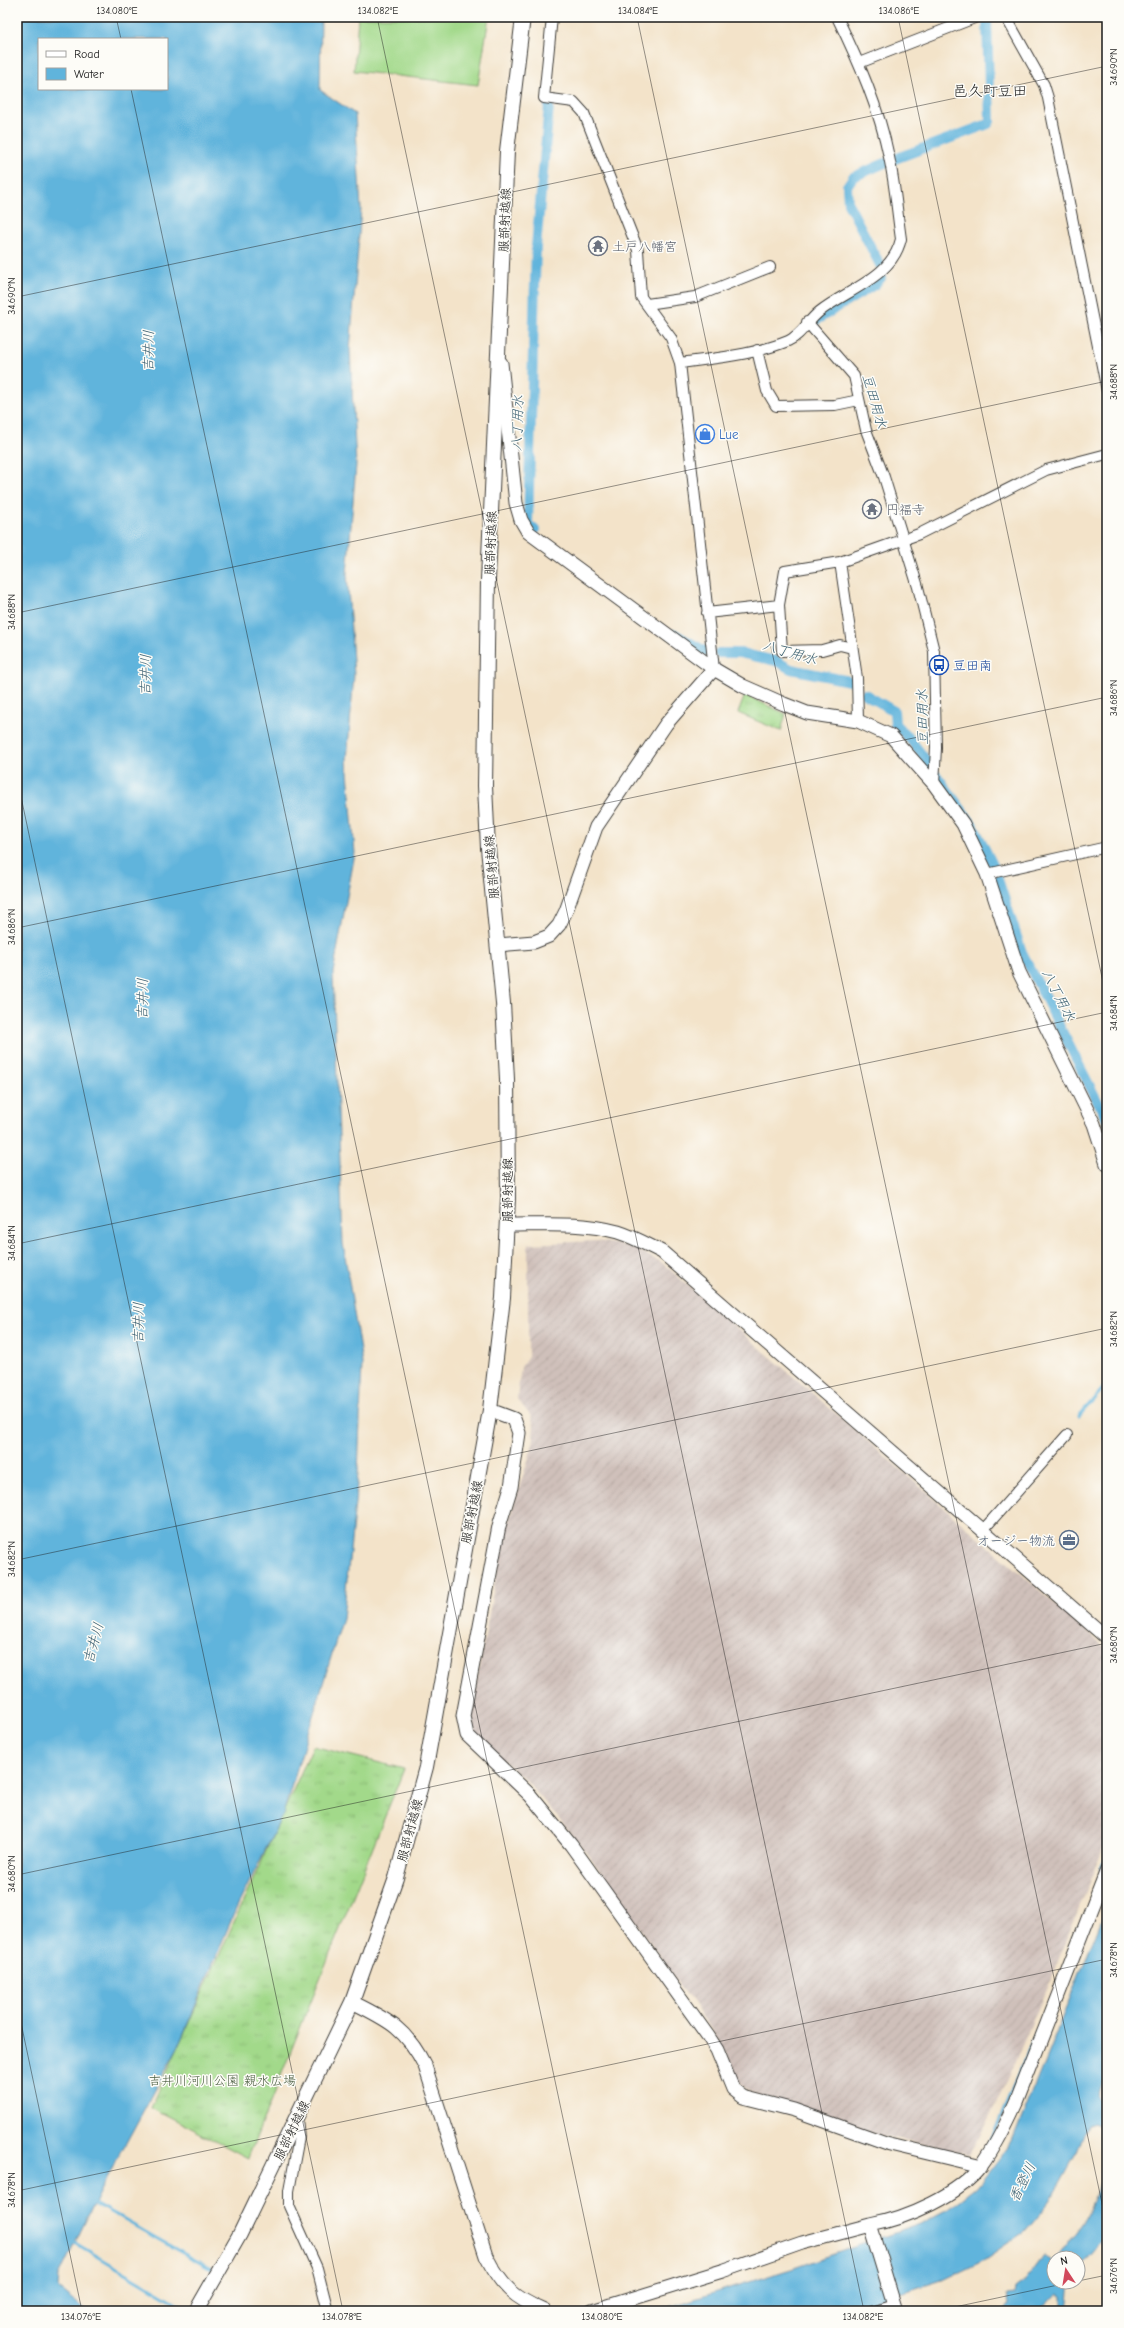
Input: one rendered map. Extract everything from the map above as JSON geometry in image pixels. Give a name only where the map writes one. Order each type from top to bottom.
[{"type":"main road","name":"服部射越線","points":[[196,2311],[240,2234],[297,2119],[352,2002],[396,1878],[426,1767],[490,1410],[503,1298],[508,1225],[507,1079],[498,945],[488,848],[485,786],[488,580],[507,151],[523,17]]},
{"type":"street","points":[[498,945],[534,942],[549,936],[559,925],[566,911],[596,827],[666,724],[714,670],[680,363],[671,338],[641,297],[638,250],[584,113],[574,102],[544,98],[552,17]]},
{"type":"street","points":[[680,363],[758,350],[789,341],[820,311],[864,285],[898,250],[901,239],[889,158],[878,116],[859,63],[838,17]]},
{"type":"street","points":[[859,63],[977,17]]},
{"type":"street","points":[[1006,17],[1044,85],[1048,98],[1107,391]]},
{"type":"street","points":[[647,304],[695,297],[770,267]]},
{"type":"street","points":[[807,322],[854,376],[866,430],[884,477],[904,540],[934,651],[936,748],[934,784]]},
{"type":"street","points":[[498,349],[503,369],[516,503],[521,520],[528,532],[714,670],[743,686],[807,713],[858,720],[891,736],[934,784],[964,824],[987,874],[1019,972],[1094,1124],[1107,1164]]},
{"type":"street","points":[[758,350],[768,391],[776,406],[835,405],[859,400]]},
{"type":"street","points":[[852,648],[840,645],[822,650],[782,651],[779,605],[785,571],[840,562],[904,540],[970,510],[1023,480],[1046,470],[1107,454]]},
{"type":"street","points":[[840,562],[850,619],[852,648],[858,678],[858,720]]},
{"type":"street","points":[[707,613],[779,605]]},
{"type":"street","points":[[987,874],[1107,847]]},
{"type":"street","points":[[508,1225],[588,1226],[618,1232],[641,1241],[662,1252],[1107,1638]]},
{"type":"street","points":[[490,1410],[514,1419],[519,1433],[511,1487],[499,1526],[463,1716],[467,1735],[530,1795],[576,1851],[708,2036],[717,2050],[733,2089],[743,2098],[794,2110],[886,2143],[982,2166]]},
{"type":"street","points":[[983,1530],[1067,1435]]},
{"type":"street","points":[[592,2311],[722,2271],[802,2243],[872,2231],[911,2214],[938,2200],[965,2183],[982,2166],[1000,2138],[1016,2103],[1107,1870]]},
{"type":"street","points":[[352,2002],[389,2020],[405,2034],[417,2050],[425,2066],[486,2256],[497,2278],[510,2293],[528,2304],[545,2311]]},
{"type":"street","points":[[297,2119],[299,2137],[289,2191],[289,2206],[317,2268],[328,2311]]},
{"type":"street","points":[[871,2311],[895,2307],[872,2231]]},
{"type":"shaded area","points":[[597,1241],[629,1246],[661,1262],[1107,1649],[1107,1839],[1050,1981],[1001,2094],[970,2154],[872,2133],[752,2093],[741,2085],[734,2078],[717,2038],[585,1850],[525,1779],[479,1740],[474,1731],[470,1717],[503,1538],[532,1448],[534,1426],[531,1416],[517,1399],[521,1367],[528,1357],[528,1244]]},
{"type":"green space","points":[[358,17],[489,17],[478,85],[354,71]]},
{"type":"green space","points":[[745,695],[786,714],[781,731],[738,713]]},
{"type":"green space","name":"吉井川河川公園 親水広場","points":[[313,1746],[404,1769],[248,2158],[151,2107]]},
{"type":"water","name":"吉井川","points":[[17,17],[321,17],[320,90],[355,114],[361,209],[350,350],[356,465],[347,574],[354,675],[347,760],[355,853],[333,973],[343,1243],[362,1363],[358,1474],[343,1618],[283,1814],[236,1909],[178,2047],[101,2189],[59,2276],[58,2288],[87,2311],[17,2311]]},
{"type":"water","name":"香登川","points":[[1107,1906],[1107,2069],[1098,2096],[1101,2102],[1107,2105],[1107,2128],[1093,2123],[1087,2125],[1077,2152],[1050,2201],[1024,2232],[985,2259],[941,2280],[845,2311],[656,2311],[791,2269],[920,2224],[949,2209],[977,2187],[1012,2142]]},
{"type":"water","points":[[1107,2165],[1107,2229],[1095,2249],[1086,2260],[1086,2250],[1063,2250],[1086,2218]]},
{"type":"water","points":[[1044,2255],[1046,2256],[1046,2290],[1069,2290],[1067,2311],[1061,2311],[1061,2295],[1057,2293],[1040,2311],[1003,2311],[1008,2304],[1006,2295],[1014,2294],[1015,2289],[1023,2283]]},
{"type":"waterway","name":"豆田用水","points":[[892,160],[988,124],[990,121],[987,21]]},
{"type":"waterway","name":"八丁用水","points":[[535,530],[528,524],[536,247],[549,106]]},
{"type":"waterway","name":"豆田用水","points":[[880,265],[848,203],[847,186],[853,177],[885,163]]},
{"type":"waterway","name":"豆田用水","points":[[815,321],[874,285],[881,278]]},
{"type":"waterway","name":"八丁用水","points":[[675,634],[705,651]]},
{"type":"waterway","name":"八丁用水","points":[[719,653],[740,653],[776,661],[791,669],[854,682]]},
{"type":"waterway","name":"八丁用水","points":[[865,694],[894,711],[895,724],[910,739],[931,767]]},
{"type":"waterway","name":"八丁用水","points":[[937,776],[973,825],[994,867]]},
{"type":"waterway","name":"八丁用水","points":[[998,879],[1022,952],[1107,1120]]},
{"type":"waterway","points":[[1079,1416],[1107,1384]]},
{"type":"waterway","points":[[1102,1868],[1107,1856]]},
{"type":"waterway","points":[[983,2153],[995,2131],[1040,2024]]},
{"type":"waterway","points":[[94,2203],[211,2269]]},
{"type":"waterway","points":[[75,2243],[187,2309]]},
{"type":"place","name":"土戸八幡宮","points":[[598,246]]},
{"type":"place","name":"Lue","points":[[705,434]]},
{"type":"place","name":"円福寺","points":[[872,509]]},
{"type":"place","name":"豆田南","points":[[939,665]]},
{"type":"place","name":"オージー物流","points":[[1069,1540]]},
{"type":"district","name":"邑久町豆田","points":[[990,91]]}]
